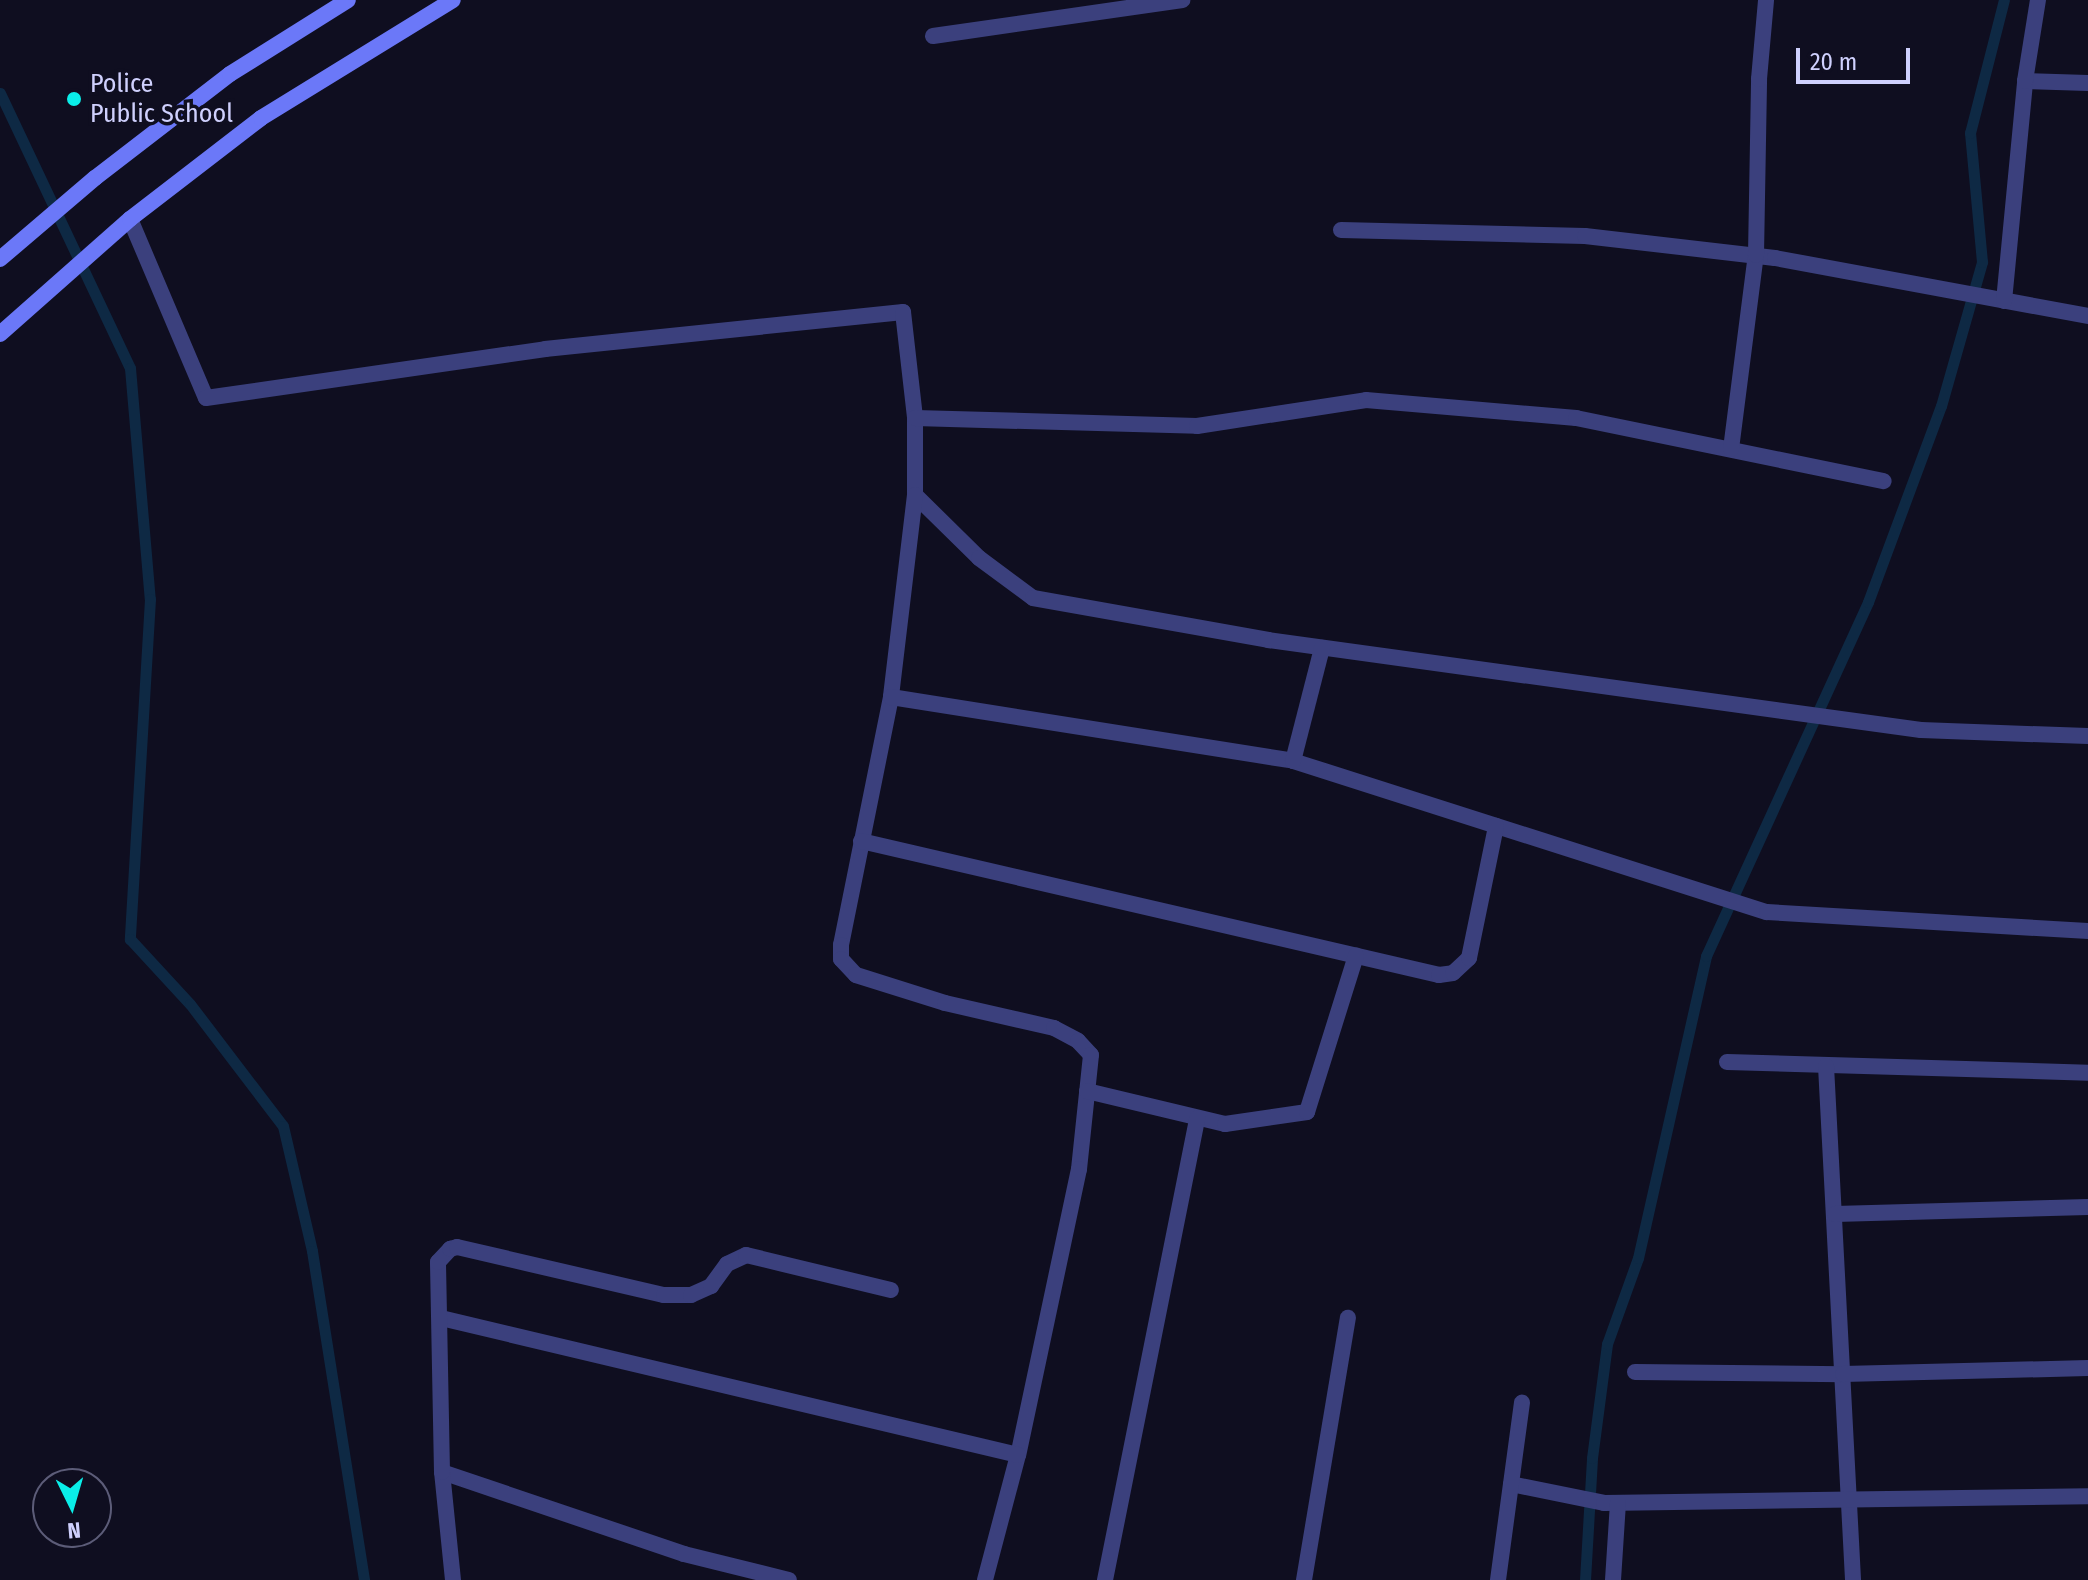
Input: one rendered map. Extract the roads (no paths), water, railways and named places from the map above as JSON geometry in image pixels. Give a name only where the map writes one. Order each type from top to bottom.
[{"type":"main road","points":[[5,255],[95,178],[230,74],[348,0]]},
{"type":"main road","points":[[0,334],[130,219],[261,118],[453,0]]},
{"type":"street","points":[[933,36],[1182,0]]},
{"type":"street","points":[[1731,449],[1756,255],[1759,79],[1766,0]]},
{"type":"street","points":[[2000,300],[2025,81],[2038,0]]},
{"type":"street","points":[[2025,81],[2088,83]]},
{"type":"street","points":[[130,219],[206,398],[545,349],[903,312],[915,418],[915,495],[891,697],[841,945],[841,959],[856,975],[945,1003],[1054,1028],[1078,1041],[1091,1055],[1079,1169],[1018,1455],[985,1580]]},
{"type":"street","points":[[1341,230],[1585,236],[1756,255],[2088,316]]},
{"type":"street","points":[[915,418],[1197,426],[1366,400],[1576,418],[1884,481]]},
{"type":"street","points":[[915,495],[979,558],[1033,598],[1322,648],[1921,730],[2088,736]]},
{"type":"street","points":[[1293,761],[1322,648]]},
{"type":"street","points":[[891,697],[1293,761],[1767,912],[2088,931]]},
{"type":"street","points":[[861,841],[1439,975],[1462,967],[1469,958],[1496,826]]},
{"type":"street","points":[[1087,1091],[1225,1124],[1307,1112],[1356,956]]},
{"type":"street","points":[[1727,1062],[2088,1073]]},
{"type":"street","points":[[1826,1066],[1853,1580]]},
{"type":"street","points":[[1105,1580],[1197,1118]]},
{"type":"street","points":[[1835,1214],[2088,1207]]},
{"type":"street","points":[[453,1580],[442,1472],[438,1262],[450,1249],[457,1247],[664,1295],[691,1295],[711,1286],[727,1264],[746,1255],[891,1290]]},
{"type":"street","points":[[441,1318],[1018,1455]]},
{"type":"street","points":[[1304,1580],[1348,1318]]},
{"type":"street","points":[[1635,1372],[1843,1374],[2088,1368]]},
{"type":"street","points":[[1498,1580],[1522,1403]]},
{"type":"street","points":[[442,1472],[684,1554],[789,1580]]},
{"type":"street","points":[[1511,1484],[1611,1503],[2088,1496]]},
{"type":"street","points":[[1611,1503],[1613,1580]]},
{"type":"waterway","points":[[1585,1580],[1592,1458],[1607,1344],[1638,1258],[1706,956],[1868,602],[1941,406],[1982,262],[1970,133],[2004,0]]},
{"type":"waterway","points":[[0,93],[130,368],[150,599],[130,939],[190,1004],[283,1126],[312,1251],[364,1580]]},
{"type":"place","name":"Police Public School","points":[[74,99]]}]
